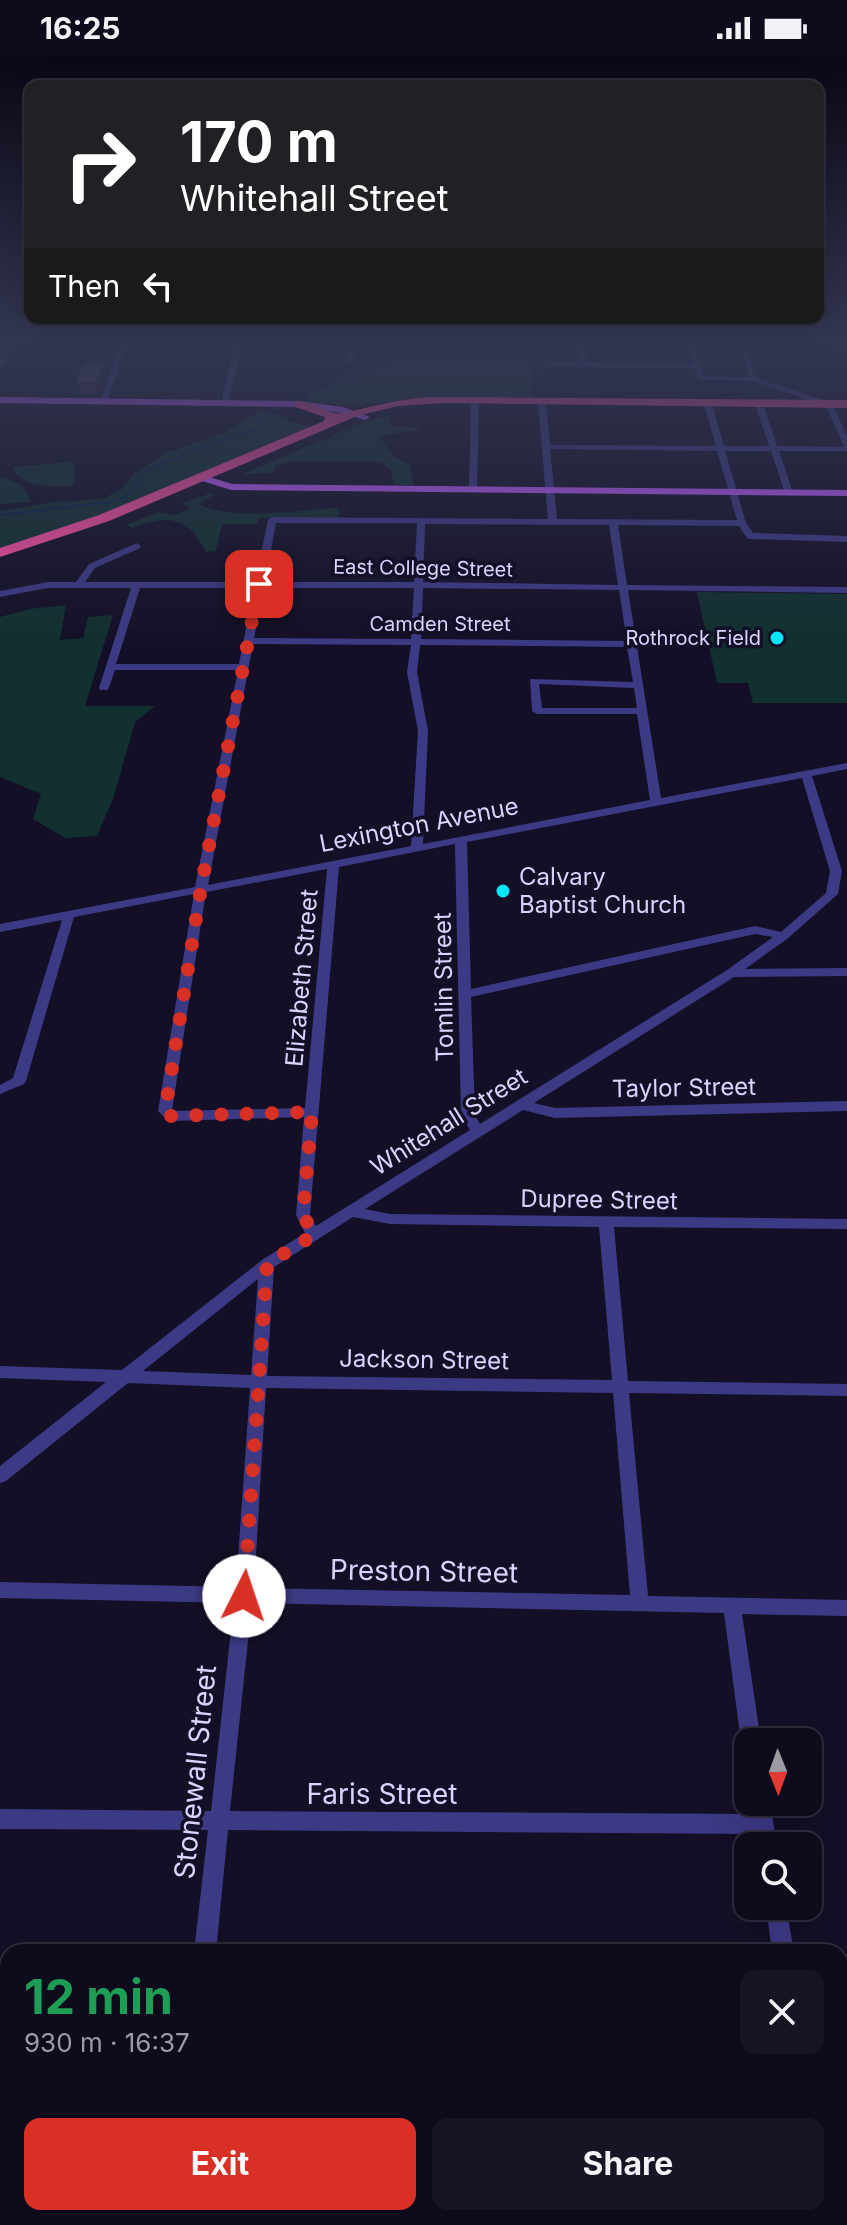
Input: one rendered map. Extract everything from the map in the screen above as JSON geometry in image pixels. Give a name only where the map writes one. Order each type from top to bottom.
[{"type":"highway","points":[[0,553],[104,518],[281,443]]},
{"type":"highway","points":[[0,565],[115,525],[298,443]]},
{"type":"main road","points":[[200,477],[231,487],[847,493]]},
{"type":"street","points":[[473,488],[474,443]]},
{"type":"street","points":[[546,443],[553,522]]},
{"type":"street","points":[[719,443],[742,523],[750,536],[847,539]]},
{"type":"street","points":[[772,443],[789,493]]},
{"type":"street","points":[[546,447],[847,447]]},
{"type":"street","points":[[312,1112],[171,1116],[165,1111],[201,888],[272,520],[742,523]]},
{"type":"street","points":[[417,847],[423,731],[412,672],[421,521]]},
{"type":"street","points":[[613,522],[656,801]]},
{"type":"street","points":[[79,585],[92,566],[137,546]]},
{"type":"street","name":"East College Street","points":[[0,594],[48,585],[259,584],[847,590]]},
{"type":"street","points":[[104,688],[136,586]]},
{"type":"street","name":"Camden Street","points":[[248,641],[632,644]]},
{"type":"street","points":[[112,667],[243,667]]},
{"type":"street","points":[[638,685],[534,681],[537,711],[642,711]]},
{"type":"street","name":"Lexington Avenue","points":[[0,928],[847,766]]},
{"type":"street","points":[[806,775],[836,871],[832,894],[847,894]]},
{"type":"street","name":"Tomlin Street","points":[[461,840],[468,1115],[477,1131]]},
{"type":"street","name":"Elizabeth Street","points":[[314,1235],[303,1215],[333,864]]},
{"type":"street","name":"Whitehall Street","points":[[0,1476],[124,1374],[267,1264],[731,973],[783,936],[832,894]]},
{"type":"street","points":[[0,1090],[19,1081],[69,915]]},
{"type":"street","points":[[467,994],[755,930],[783,936]]},
{"type":"street","points":[[731,973],[847,972]]},
{"type":"street","name":"Taylor Street","points":[[523,1105],[555,1113],[847,1106]]},
{"type":"street","name":"Dupree Street","points":[[352,1212],[390,1219],[847,1224]]},
{"type":"street","points":[[606,1223],[640,1604]]},
{"type":"street","name":"Stonewall Street","points":[[206,1944],[244,1596],[267,1264]]},
{"type":"street","name":"Jackson Street","points":[[0,1372],[124,1374],[258,1382],[847,1390]]},
{"type":"street","name":"Preston Street","points":[[0,1590],[847,1608]]},
{"type":"street","points":[[732,1606],[749,1728]]},
{"type":"street","points":[[762,1816],[764,1832]]},
{"type":"street","name":"Faris Street","points":[[0,1819],[763,1824]]},
{"type":"street","points":[[778,1920],[782,1944]]},
{"type":"green space","points":[[193,443],[270,443],[97,516],[0,549],[0,511],[54,502],[102,499],[122,489],[135,473],[168,452]]},
{"type":"green space","points":[[315,443],[384,443],[393,456],[409,464],[414,485],[394,485],[391,471],[381,462],[290,462],[276,466],[273,473],[242,474]]},
{"type":"green space","points":[[74,464],[74,486],[30,483],[12,467]]},
{"type":"green space","points":[[0,477],[20,485],[27,491],[31,502],[0,504]]},
{"type":"green space","points":[[215,494],[199,504],[228,512],[247,513],[339,508],[338,518],[258,518],[257,524],[222,524],[216,551],[206,552],[192,531],[176,521],[156,521],[132,528],[126,525],[159,512],[175,515],[190,508],[182,503]]},
{"type":"green space","name":"Rothrock Field","points":[[697,592],[847,594],[847,703],[753,703],[748,683],[717,683]]},
{"type":"green space","points":[[66,605],[60,640],[83,638],[88,617],[113,615],[85,706],[155,706],[135,722],[114,796],[97,836],[65,838],[33,819],[41,794],[0,777],[0,617],[30,609]]},
{"type":"waterway","points":[[0,515],[111,502],[128,495],[144,472],[213,443]]},
{"type":"place","name":"Rothrock Field","points":[[777,638]]},
{"type":"place","name":"Calvary Baptist Church","points":[[503,891]]},
{"type":"route","points":[[244,1596],[267,1264],[314,1235],[303,1215],[312,1112],[171,1116],[165,1111],[201,888],[259,584]]}]
